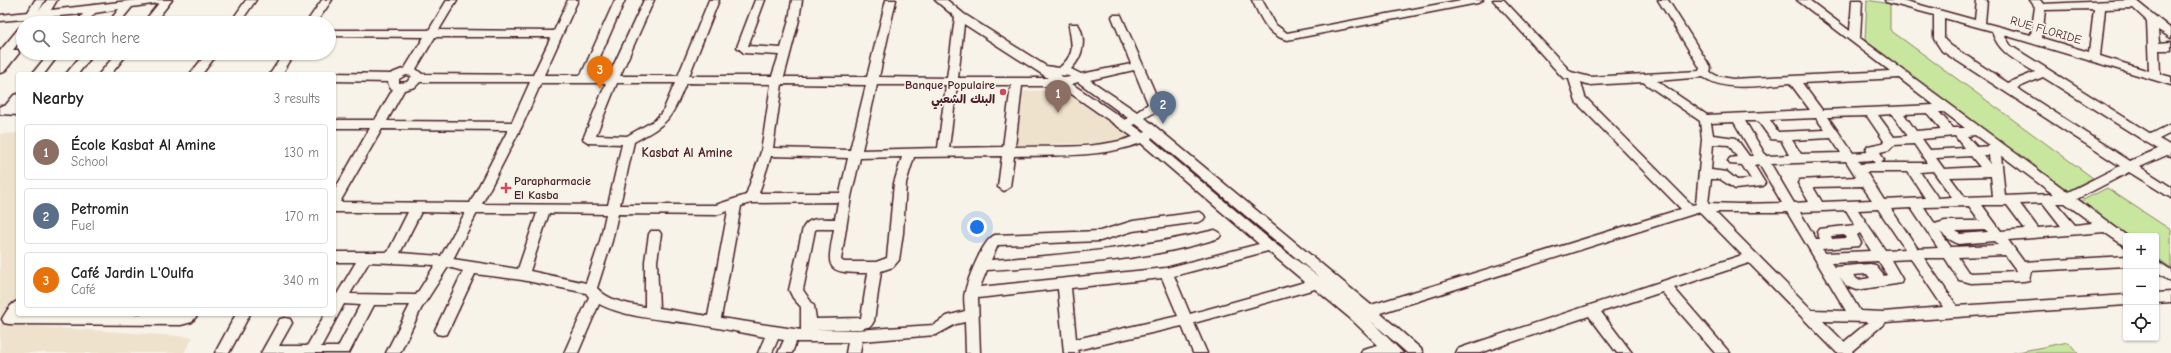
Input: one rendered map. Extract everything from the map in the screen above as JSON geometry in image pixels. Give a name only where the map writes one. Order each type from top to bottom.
[{"type":"street","points":[[36,16],[40,0]]},
{"type":"street","points":[[38,16],[52,0]]},
{"type":"street","points":[[54,16],[159,0]]},
{"type":"street","points":[[154,16],[167,0]]},
{"type":"street","points":[[240,16],[251,0]]},
{"type":"street","points":[[316,16],[327,0]]},
{"type":"street","points":[[413,75],[432,34],[452,0]]},
{"type":"street","points":[[393,353],[420,300],[443,261],[453,248],[516,126],[538,79],[556,34],[573,0]]},
{"type":"street","points":[[585,79],[620,0]]},
{"type":"street","points":[[649,0],[613,79],[589,139],[629,140],[664,119],[683,80],[714,0]]},
{"type":"street","points":[[760,0],[742,47],[744,49],[785,52]]},
{"type":"street","points":[[751,198],[767,152],[777,80],[794,20],[797,0]]},
{"type":"street","points":[[891,0],[845,197],[835,260],[837,264],[842,267],[875,267],[886,266],[893,260],[897,233],[900,183],[909,153]]},
{"type":"street","points":[[940,0],[960,16],[1043,70],[1062,76],[1080,78],[1137,66]]},
{"type":"street","points":[[1257,0],[1274,31],[1279,35],[1287,37],[1478,0]]},
{"type":"street","points":[[1498,0],[1567,75],[1574,78],[1590,81],[1698,75],[1705,70]]},
{"type":"street","points":[[1663,0],[1705,70],[1714,79],[1732,83],[1793,79],[1850,78],[1902,74]]},
{"type":"street","points":[[1802,0],[1948,108],[1978,131],[1999,151],[2068,198],[2123,240]]},
{"type":"street","points":[[1855,40],[1857,0]]},
{"type":"street","name":"RUE FLORIDE","points":[[1890,0],[2036,40],[2171,81]]},
{"type":"street","points":[[1980,25],[1982,0]]},
{"type":"street","points":[[2036,40],[2038,3],[2100,6],[2132,3],[2152,21],[2171,35]]},
{"type":"street","points":[[119,16],[128,5]]},
{"type":"street","points":[[2094,58],[2100,6]]},
{"type":"street","points":[[87,16],[92,10]]},
{"type":"street","points":[[1939,14],[1938,37],[1943,45],[2128,167],[2171,193]]},
{"type":"street","points":[[943,153],[960,16]]},
{"type":"street","points":[[1117,17],[1154,104],[1151,109],[1125,125]]},
{"type":"street","points":[[0,18],[16,18]]},
{"type":"street","points":[[2152,21],[2155,76]]},
{"type":"street","points":[[1062,76],[1078,53],[1074,26]]},
{"type":"street","points":[[1997,30],[2002,44],[2169,151]]},
{"type":"street","points":[[336,33],[556,34]]},
{"type":"street","points":[[0,58],[16,39]]},
{"type":"street","points":[[2154,47],[2171,46]]},
{"type":"street","points":[[0,69],[16,50]]},
{"type":"street","points":[[40,72],[50,60]]},
{"type":"street","points":[[74,72],[83,60]]},
{"type":"street","points":[[107,72],[117,60]]},
{"type":"street","points":[[198,72],[207,60]]},
{"type":"street","points":[[277,72],[285,60]]},
{"type":"street","points":[[2007,88],[2044,72]]},
{"type":"street","points":[[336,199],[379,124],[397,83],[398,74],[538,79],[873,81],[1017,81],[1062,76],[1125,125],[1148,135],[1325,282],[1356,315],[1393,350]]},
{"type":"street","points":[[336,77],[397,83]]},
{"type":"street","points":[[1080,78],[1137,118],[1148,135],[1270,246],[1370,312],[1416,353]]},
{"type":"street","points":[[1574,78],[1580,99],[1696,209],[1751,257],[1844,351],[1884,317]]},
{"type":"street","points":[[1645,78],[1705,119],[1948,108]]},
{"type":"street","points":[[1793,79],[1834,134],[1954,313]]},
{"type":"street","points":[[1004,187],[1017,81]]},
{"type":"street","points":[[8,111],[16,101]]},
{"type":"street","points":[[1930,109],[1993,172],[2004,200],[2034,232]]},
{"type":"street","points":[[1895,110],[1938,170],[1967,201],[2008,250],[2025,273],[2024,276],[1969,278],[1963,274],[1914,203]]},
{"type":"street","points":[[1870,112],[1891,141]]},
{"type":"street","points":[[1761,116],[1772,135],[1834,134]]},
{"type":"street","points":[[1737,117],[1856,316]]},
{"type":"street","points":[[1696,209],[1704,174],[1708,139],[1705,119]]},
{"type":"street","points":[[336,124],[516,126]]},
{"type":"street","points":[[2150,139],[2171,128]]},
{"type":"street","points":[[1883,167],[1872,151],[1873,148],[1885,147],[1891,141],[1954,132],[1978,131]]},
{"type":"street","points":[[767,152],[856,154],[1096,150],[1120,146],[1148,135]]},
{"type":"street","points":[[1784,136],[1798,159]]},
{"type":"street","points":[[1704,174],[1724,175],[1735,185],[1758,184],[1759,181],[1733,142],[1708,139]]},
{"type":"street","points":[[571,353],[593,293],[614,209],[629,140]]},
{"type":"street","points":[[1926,154],[1999,151]]},
{"type":"street","points":[[1993,172],[1999,151]]},
{"type":"street","points":[[1356,315],[1370,312],[1696,209],[1739,209],[2068,198],[2128,167],[2169,151]]},
{"type":"street","points":[[1734,161],[1875,156]]},
{"type":"street","points":[[1856,168],[1911,167],[1938,170],[1993,172]]},
{"type":"street","points":[[1911,167],[1934,202]]},
{"type":"street","points":[[1805,171],[1813,182]]},
{"type":"street","points":[[1818,206],[1804,185],[1813,182],[1865,181]]},
{"type":"street","points":[[336,207],[716,210],[751,198],[845,197]]},
{"type":"street","points":[[2046,199],[2071,229]]},
{"type":"street","points":[[713,322],[727,255],[735,204]]},
{"type":"street","points":[[1829,271],[1872,270],[1882,282],[1893,281],[1896,277],[1849,205]]},
{"type":"street","points":[[392,257],[417,208]]},
{"type":"street","points":[[522,275],[545,208]]},
{"type":"street","points":[[973,353],[971,293],[990,245],[1001,239],[1100,236],[1133,226],[1199,217]]},
{"type":"street","points":[[808,331],[809,310],[807,304],[797,295],[796,290],[809,228],[815,224],[841,224]]},
{"type":"street","points":[[1930,227],[1945,226],[2034,232],[2106,227]]},
{"type":"street","points":[[1945,226],[1956,238],[1976,237],[1992,230]]},
{"type":"street","points":[[1812,244],[1855,243],[1848,231],[1865,230]]},
{"type":"street","points":[[652,314],[651,261],[655,234]]},
{"type":"street","points":[[982,265],[1054,261],[1101,256],[1189,242],[1215,235]]},
{"type":"street","points":[[1976,237],[1987,251]]},
{"type":"street","points":[[971,293],[1064,285],[1166,273],[1270,246]]},
{"type":"street","points":[[1821,258],[2008,250]]},
{"type":"street","points":[[336,257],[392,257],[443,261],[471,268],[522,275],[593,293],[612,304],[652,314],[713,322],[732,327],[774,332],[792,336],[808,331],[866,322],[869,317],[875,267]]},
{"type":"street","points":[[1462,353],[1666,287],[1751,257]]},
{"type":"street","points":[[336,303],[365,258]]},
{"type":"street","points":[[2021,267],[2123,261]]},
{"type":"street","points":[[2159,267],[2171,277]]},
{"type":"street","points":[[442,330],[471,268]]},
{"type":"street","points":[[1166,273],[1200,353]]},
{"type":"street","points":[[1064,285],[1070,350],[1325,282]]},
{"type":"street","points":[[1666,287],[1723,353]]},
{"type":"street","points":[[2159,298],[2171,297]]},
{"type":"street","points":[[336,303],[370,299],[420,300]]},
{"type":"street","points":[[285,323],[269,352],[342,353],[370,299]]},
{"type":"street","points":[[1809,315],[1884,317],[2123,300]]},
{"type":"street","points":[[16,309],[9,319],[102,317],[181,320],[189,316]]},
{"type":"street","points":[[1592,311],[1625,353]]},
{"type":"street","points":[[808,331],[856,336],[902,331],[936,330],[952,320],[971,315]]},
{"type":"street","points":[[222,353],[242,316]]},
{"type":"street","points":[[310,353],[331,316]]},
{"type":"street","points":[[765,353],[774,332]]},
{"type":"street","points":[[786,353],[792,336]]},
{"type":"street","points":[[853,353],[856,336]]},
{"type":"street","points":[[1368,353],[1393,350]]},
{"type":"shaded area","points":[[1061,90],[1129,135],[1121,142],[1016,146],[1024,91]]},
{"type":"shaded area","points":[[16,133],[16,301],[0,323],[0,134]]},
{"type":"shaded area","points":[[0,324],[193,337],[184,353],[0,353]]},
{"type":"green space","points":[[1867,0],[1890,4],[1890,30],[2093,178],[2067,191],[1865,41]]},
{"type":"green space","points":[[2107,188],[2171,230],[2171,268],[2159,259],[2159,233],[2124,233],[2081,201]]},
{"type":"green space","points":[[2068,342],[2078,353],[2013,353]]},
{"type":"place","name":"Café Jardin L'Oulfa","points":[[600,89]]},
{"type":"place","name":"Banque Populaire البنك الشعبي","points":[[1003,92]]},
{"type":"place","name":"École Kasbat Al Amine","points":[[1058,113]]},
{"type":"place","name":"Petromin","points":[[1163,124]]},
{"type":"place","name":"Parapharmacie El Kasba","points":[[506,188]]},
{"type":"district","name":"Kasbat Al Amine","points":[[687,152]]}]
